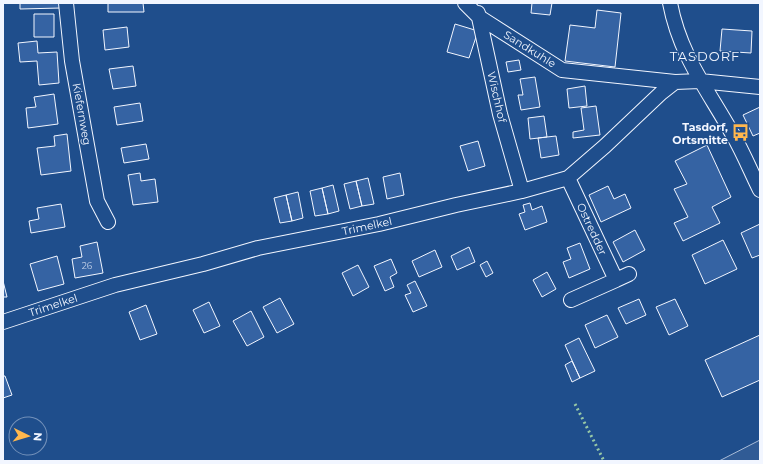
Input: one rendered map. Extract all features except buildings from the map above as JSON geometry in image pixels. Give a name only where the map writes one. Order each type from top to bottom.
[{"type":"street","name":"Kiefernweg","points":[[66,3],[72,62],[97,201],[108,222]]},
{"type":"street","name":"Sandkuhle","points":[[465,3],[479,17],[562,70],[675,82]]},
{"type":"street","name":"Wischhof","points":[[475,3],[500,114],[522,191]]},
{"type":"street","points":[[670,3],[678,34],[688,59],[734,136],[760,190]]},
{"type":"street","points":[[675,82],[700,81],[760,87]]},
{"type":"street","name":"Trimelkel","points":[[3,322],[115,284],[202,264],[258,248],[379,224],[522,191],[568,178],[675,82]]},
{"type":"street","name":"Ostredder","points":[[568,178],[616,280]]},
{"type":"street","points":[[571,300],[629,274]]},
{"type":"shaded area","points":[[760,440],[760,461],[719,461]]},
{"type":"hedge","points":[[575,404],[604,461]]},
{"type":"place","name":"Tasdorf, Ortsmitte","points":[[741,133]]},
{"type":"district","name":"TASDORF","points":[[705,56]]}]
